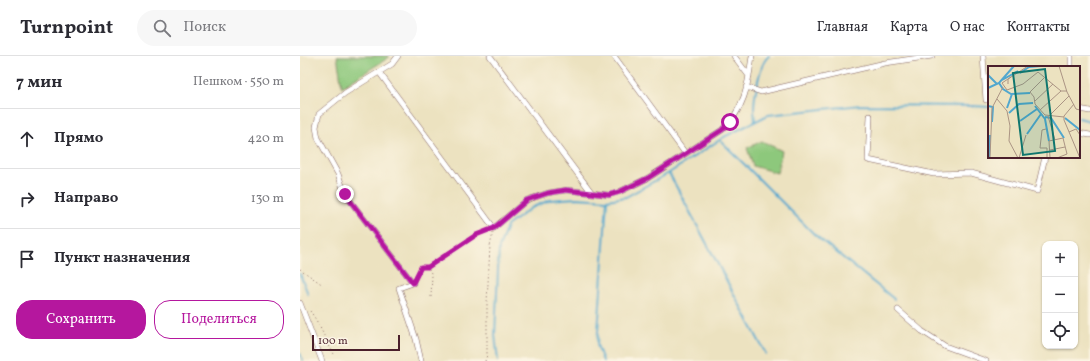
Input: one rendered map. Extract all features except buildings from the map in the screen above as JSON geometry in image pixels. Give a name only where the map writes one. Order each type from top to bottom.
[{"type":"street","points":[[398,56],[392,64],[345,93],[319,114],[316,127],[318,138],[338,174],[345,194],[413,283],[399,288],[416,339],[421,361]]},
{"type":"street","points":[[490,56],[592,193]]},
{"type":"street","points":[[614,56],[684,154]]},
{"type":"street","points":[[734,56],[749,76]]},
{"type":"street","points":[[379,72],[494,228],[527,200],[548,193],[566,190],[609,195],[619,192],[648,178],[722,130],[737,113],[745,95],[752,56]]},
{"type":"street","points":[[746,87],[762,92],[885,63],[932,56]]},
{"type":"street","points":[[983,56],[986,100],[988,100]]},
{"type":"street","points":[[1070,56],[1071,66]]},
{"type":"street","points":[[1080,109],[1090,111]]},
{"type":"street","points":[[870,116],[868,160],[934,174],[970,173],[1037,191],[1045,158]]},
{"type":"street","points":[[1080,133],[1090,135]]},
{"type":"street","points":[[300,303],[322,361]]},
{"type":"street","points":[[898,310],[922,331],[945,346],[986,361]]},
{"type":"path","points":[[413,283],[421,267],[428,267],[476,235],[494,228]]},
{"type":"path","points":[[485,361],[487,355],[487,302],[490,246],[494,228]]},
{"type":"path","points":[[428,267],[432,275],[431,297]]},
{"type":"path","points":[[300,269],[323,285]]},
{"type":"path","points":[[310,311],[334,354]]},
{"type":"green space","points":[[337,56],[388,56],[388,58],[342,87]]},
{"type":"green space","points":[[762,141],[782,151],[777,173],[753,166],[747,148]]},
{"type":"waterway","points":[[755,122],[754,104],[756,89],[760,72],[769,56]]},
{"type":"waterway","points":[[498,361],[495,335],[499,248],[507,226],[531,208],[550,200],[576,198],[607,200],[626,197],[669,173],[724,137],[768,115],[861,105],[988,107]]},
{"type":"waterway","points":[[1080,118],[1090,121]]},
{"type":"waterway","points":[[720,140],[815,235],[894,299]]},
{"type":"waterway","points":[[669,173],[766,354]]},
{"type":"waterway","points":[[603,361],[597,345],[607,200]]},
{"type":"waterway","points":[[300,274],[308,294]]},
{"type":"waterway","points":[[300,353],[303,361]]},
{"type":"route","points":[[345,194],[413,283],[421,267],[428,267],[476,235],[494,228],[527,200],[548,193],[566,190],[609,195],[619,192],[648,178],[722,130],[730,122]]}]
